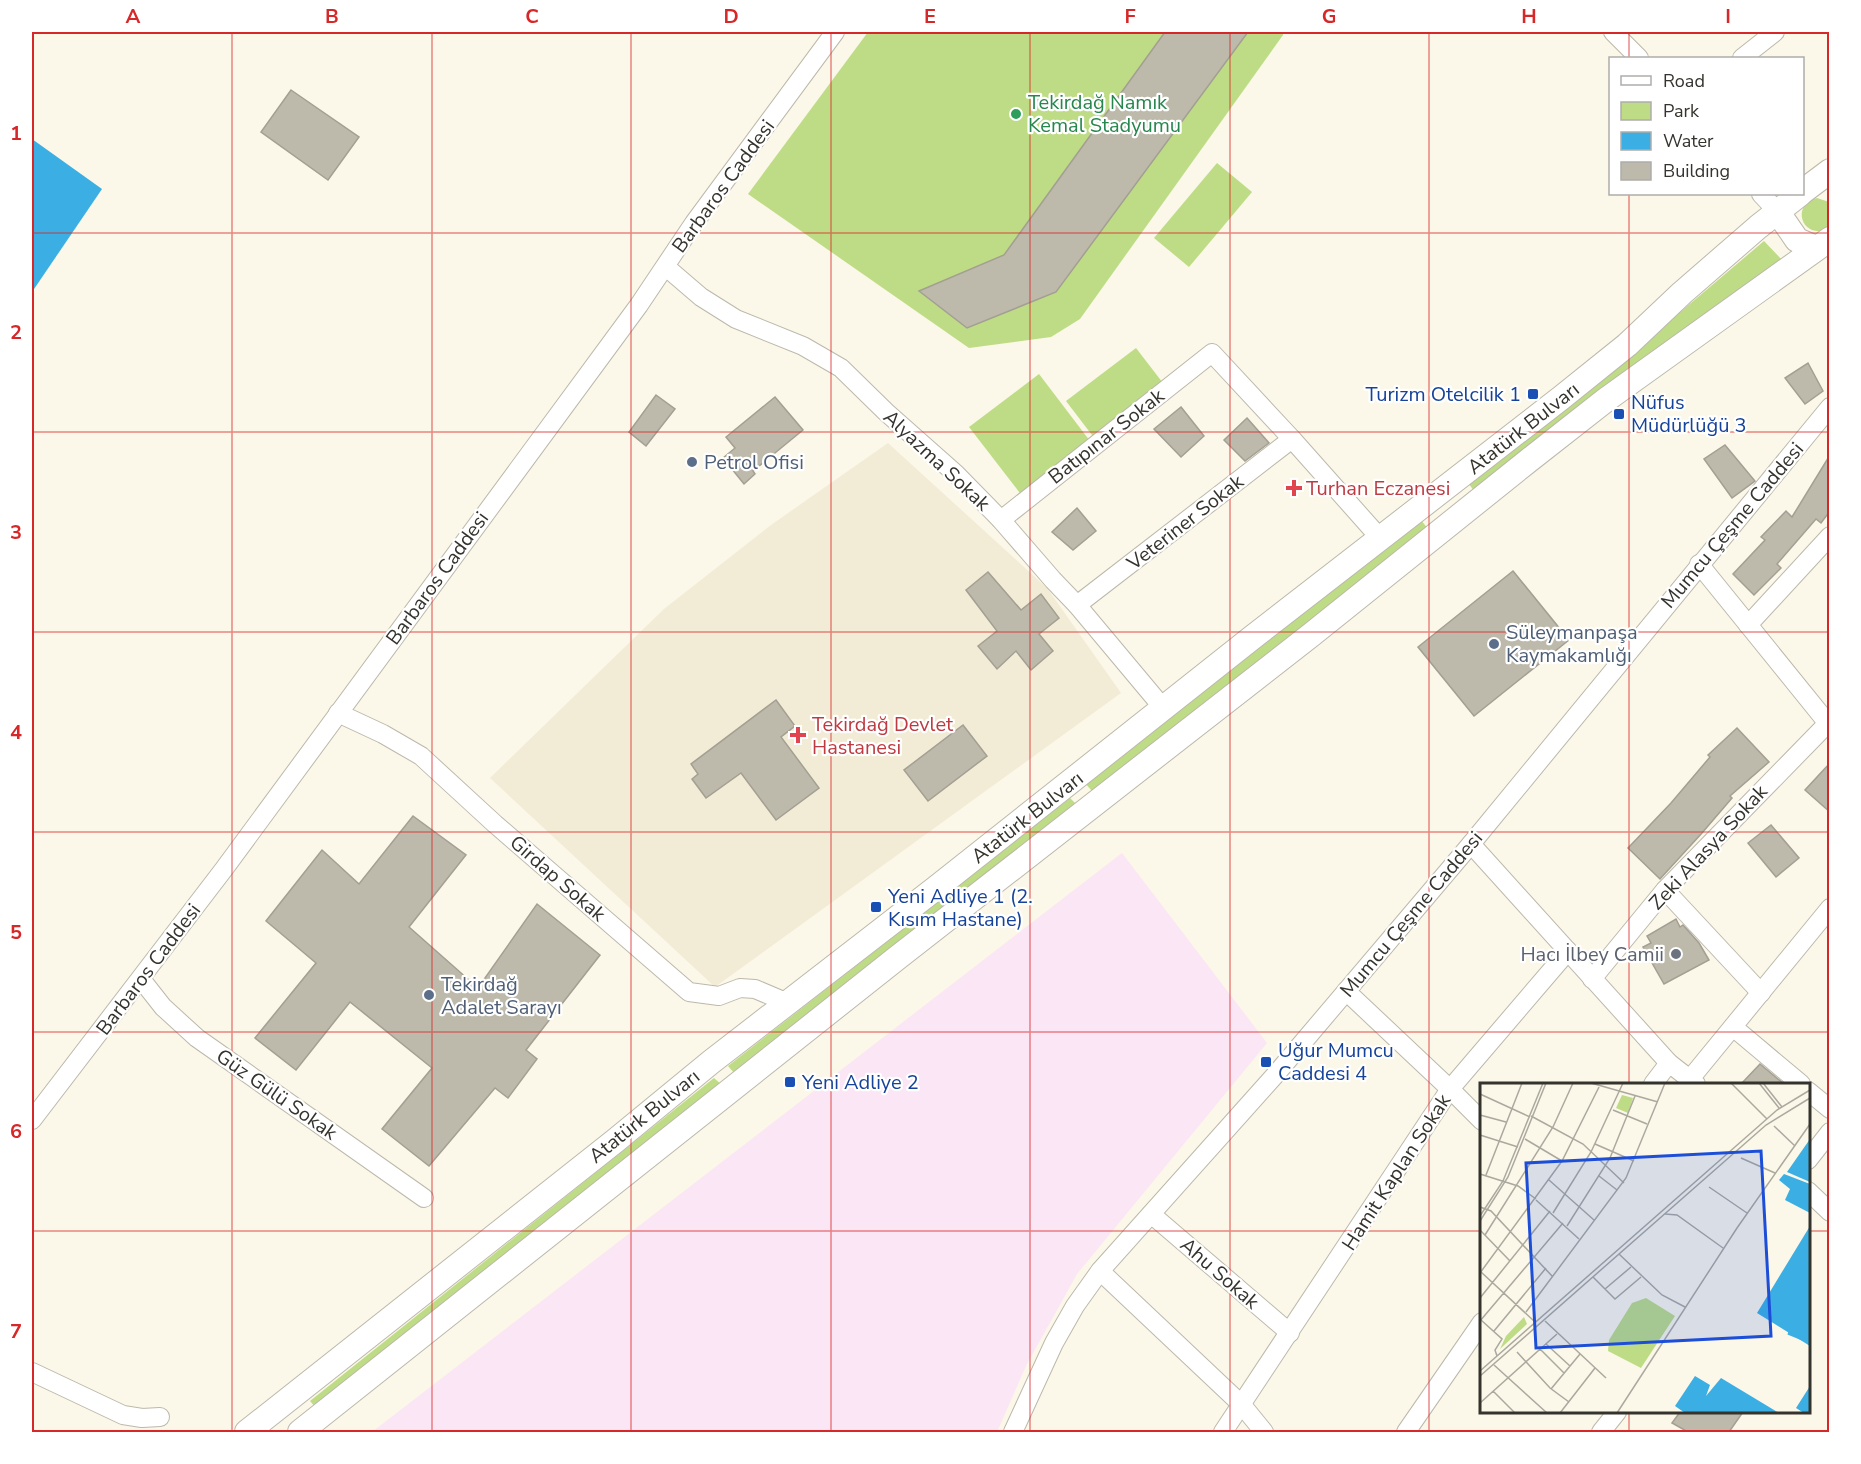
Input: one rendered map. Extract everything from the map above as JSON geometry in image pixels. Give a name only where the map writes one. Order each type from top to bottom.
[{"type":"main road","name":"Atatürk Bulvarı","points":[[247,1432],[597,1156],[711,1062],[1627,345],[1682,293],[1798,195]]},
{"type":"main road","points":[[1777,211],[1797,240],[1825,246]]},
{"type":"main road","name":"Atatürk Bulvarı","points":[[300,1432],[897,958],[1311,636],[1607,399],[1825,246]]},
{"type":"street","name":"Barbaros Caddesi","points":[[32,1120],[141,979],[338,713],[666,267],[694,223],[835,32]]},
{"type":"street","points":[[1613,32],[1639,57]]},
{"type":"street","points":[[1743,57],[1775,32]]},
{"type":"street","points":[[1762,195],[1777,211]]},
{"type":"street","name":"Alyazma Sokak","points":[[666,267],[701,297],[736,319],[802,346],[841,368],[886,412],[956,474],[1001,520],[1077,605],[1164,709]]},
{"type":"street","name":"Batıpınar Sokak","points":[[1001,520],[1212,353],[1292,439]]},
{"type":"street","name":"Mumcu Çeşme Caddesi","points":[[1013,1432],[1054,1343],[1075,1306],[1100,1271],[1276,1074],[1471,844],[1830,407]]},
{"type":"street","points":[[1292,439],[1380,538]]},
{"type":"street","name":"Veteriner Sokak","points":[[1077,605],[1292,439]]},
{"type":"street","points":[[1748,625],[1830,536]]},
{"type":"street","points":[[1699,564],[1829,723]]},
{"type":"street","name":"Girdap Sokak","points":[[338,713],[383,734],[421,756],[495,824],[690,992],[719,996],[740,988],[755,989],[788,1003]]},
{"type":"street","name":"Zeki Alasya Sokak","points":[[1592,978],[1665,890],[1829,723]]},
{"type":"street","points":[[1471,844],[1669,1063],[1693,1082],[1733,1027],[1830,908]]},
{"type":"street","points":[[1665,890],[1761,993]]},
{"type":"street","name":"Hamit Kaplan Sokak","points":[[1223,1432],[1450,1089],[1568,951]]},
{"type":"street","name":"Güz Gülü Sokak","points":[[141,979],[163,1007],[197,1038],[424,1198]]},
{"type":"street","points":[[1346,991],[1480,1119]]},
{"type":"street","points":[[1733,1027],[1800,1083]]},
{"type":"street","points":[[1654,1083],[1669,1063]]},
{"type":"street","points":[[1810,1092],[1830,1108]]},
{"type":"street","points":[[1810,1159],[1830,1132]]},
{"type":"street","points":[[1810,1192],[1830,1212]]},
{"type":"street","name":"Ahu Sokak","points":[[1151,1214],[1290,1333]]},
{"type":"street","points":[[1100,1271],[1242,1405],[1264,1432]]},
{"type":"street","points":[[1406,1432],[1480,1325]]},
{"type":"street","points":[[32,1372],[123,1414],[142,1419],[160,1416]]},
{"type":"street","points":[[1601,1432],[1616,1413]]},
{"type":"shaded area","name":"Tekirdağ Devlet Hastanesi","points":[[888,443],[1047,588],[1121,693],[715,987],[490,778],[664,609],[771,525]]},
{"type":"shaded area","points":[[1122,853],[1267,1043],[1077,1274],[1026,1366],[997,1432],[372,1432]]},
{"type":"green space","name":"Tekirdağ Namık Kemal Stadyumu","points":[[868,32],[1283,32],[1283,35],[1080,319],[1051,337],[969,348],[748,194]]},
{"type":"green space","points":[[1217,163],[1252,192],[1189,267],[1154,238]]},
{"type":"green space","points":[[1817,198],[1829,202],[1830,228],[1821,231],[1807,227],[1802,214],[1808,202]]},
{"type":"green space","points":[[1764,241],[1784,262],[1475,492],[1468,483],[1625,359]]},
{"type":"green space","points":[[1136,348],[1166,387],[1095,439],[1066,401]]},
{"type":"green space","points":[[1039,374],[1093,445],[1023,497],[969,427]]},
{"type":"green space","points":[[1421,520],[1428,529],[1092,791],[1084,782]]},
{"type":"green space","points":[[1070,798],[1076,804],[735,1074],[728,1066]]},
{"type":"green space","points":[[714,1078],[722,1085],[317,1409],[310,1401]]},
{"type":"water","points":[[32,139],[102,189],[32,292]]},
{"type":"building","points":[[1165,32],[1248,32],[1056,292],[967,328],[919,291],[1004,255]]},
{"type":"building","points":[[291,90],[359,137],[328,180],[261,132]]},
{"type":"building","points":[[1808,363],[1823,391],[1805,404],[1785,378]]},
{"type":"building","points":[[656,395],[675,409],[646,446],[629,432]]},
{"type":"building","points":[[775,397],[803,430],[753,471],[755,474],[744,484],[723,458],[735,448],[726,437]]},
{"type":"building","points":[[1181,407],[1204,436],[1181,457],[1154,429]]},
{"type":"building","points":[[1247,418],[1269,443],[1245,461],[1224,440]]},
{"type":"building","points":[[1725,445],[1755,481],[1732,498],[1704,459]]},
{"type":"building","points":[[1830,455],[1830,511],[1821,523],[1816,519],[1777,564],[1781,568],[1754,595],[1733,574],[1765,540],[1761,537],[1786,511],[1792,517]]},
{"type":"building","points":[[1077,508],[1096,531],[1073,550],[1052,532]]},
{"type":"building","name":"Süleymanpaşa Kaymakamlığı","points":[[1513,571],[1569,640],[1474,716],[1418,647]]},
{"type":"building","points":[[988,572],[1021,610],[1041,594],[1059,618],[1039,634],[1053,651],[1031,670],[1016,651],[997,669],[978,646],[997,631],[966,590]]},
{"type":"building","points":[[776,700],[795,726],[781,737],[819,788],[776,820],[741,773],[706,798],[692,779],[698,774],[691,764]]},
{"type":"building","points":[[963,725],[987,756],[928,801],[904,770]]},
{"type":"building","points":[[1737,728],[1769,762],[1730,796],[1732,798],[1660,879],[1628,848],[1671,803],[1710,757],[1708,755]]},
{"type":"building","points":[[1830,763],[1830,812],[1805,790]]},
{"type":"building","name":"Tekirdağ Adalet Sarayı","points":[[413,816],[466,855],[409,927],[478,988],[537,904],[600,955],[526,1050],[537,1059],[508,1098],[495,1088],[429,1166],[382,1129],[432,1068],[350,1002],[296,1070],[255,1038],[316,963],[266,921],[322,850],[359,884]]},
{"type":"building","points":[[1771,825],[1799,858],[1776,877],[1748,843]]},
{"type":"building","name":"Hacı İlbey Camii","points":[[1676,919],[1680,927],[1683,925],[1699,943],[1709,960],[1664,984],[1643,947],[1651,943],[1647,936]]},
{"type":"building","points":[[1760,1064],[1783,1083],[1742,1083]]},
{"type":"building","points":[[1679,1413],[1742,1413],[1729,1432],[1688,1432],[1672,1423]]},
{"type":"place","name":"Tekirdağ Namık Kemal Stadyumu","points":[[1016,114]]},
{"type":"place","name":"Turizm Otelcilik 1","points":[[1533,394]]},
{"type":"place","name":"Nüfus Müdürlüğü 3","points":[[1619,414]]},
{"type":"place","name":"Petrol Ofisi","points":[[692,462]]},
{"type":"place","name":"Turhan Eczanesi","points":[[1294,488]]},
{"type":"place","name":"Süleymanpaşa Kaymakamlığı","points":[[1494,644]]},
{"type":"place","name":"Tekirdağ Devlet Hastanesi","points":[[798,735]]},
{"type":"place","name":"Yeni Adliye 1 (2. Kısım Hastane)","points":[[876,907]]},
{"type":"place","name":"Hacı İlbey Camii","points":[[1676,954]]},
{"type":"place","name":"Tekirdağ Adalet Sarayı","points":[[429,995]]},
{"type":"place","name":"Uğur Mumcu Caddesi 4","points":[[1266,1062]]},
{"type":"place","name":"Yeni Adliye 2","points":[[790,1082]]}]
